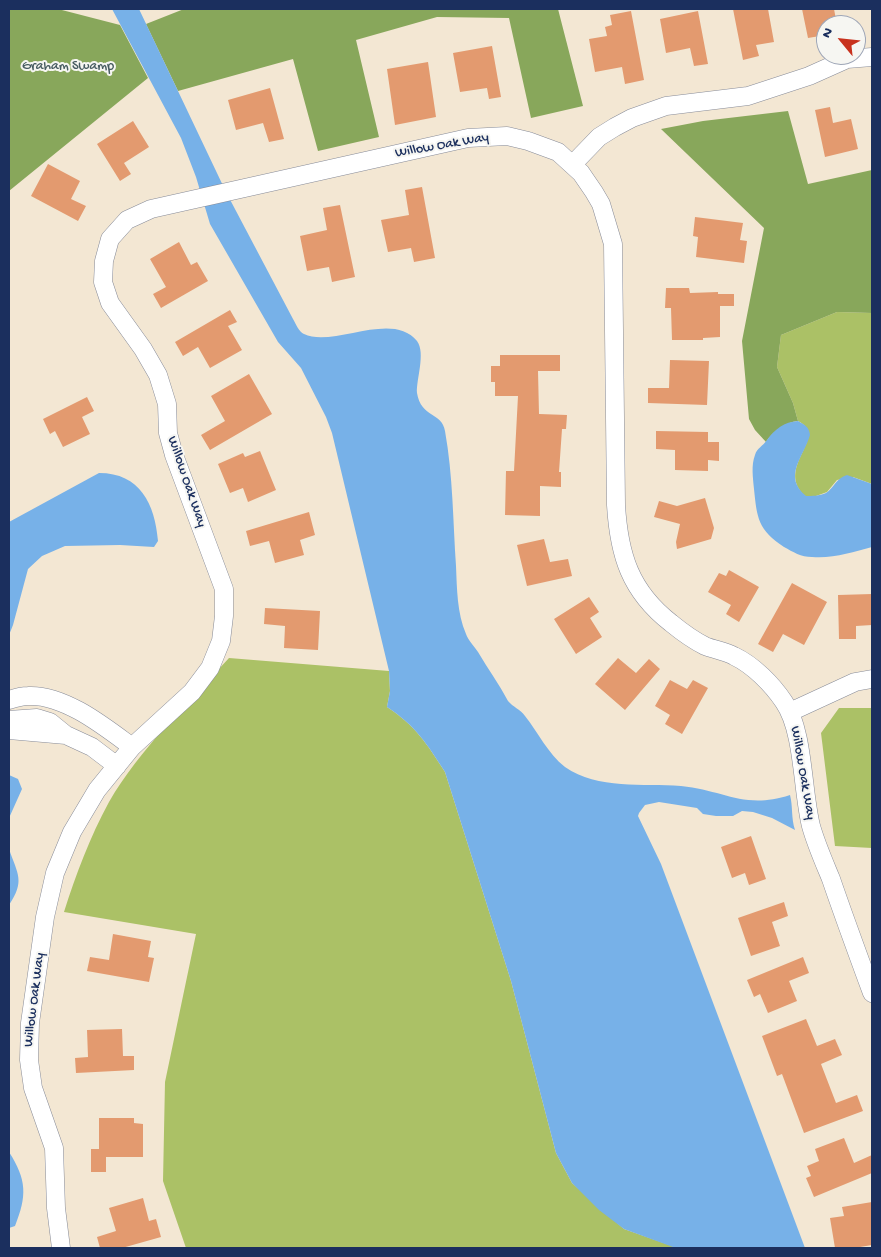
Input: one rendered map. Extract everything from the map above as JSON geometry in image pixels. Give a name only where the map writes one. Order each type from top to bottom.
[{"type":"street","points":[[572,164],[599,137],[632,118],[666,106],[748,96],[809,76],[847,59],[872,57]]},
{"type":"street","name":"Willow Oak Way","points":[[61,1248],[56,1208],[54,1148],[33,1088],[28,1042],[45,917],[55,873],[66,845],[84,810],[117,766],[132,747],[192,692],[210,668],[221,641],[224,616],[224,589],[174,455],[168,434],[168,404],[158,374],[144,349],[110,303],[103,282],[104,261],[110,238],[127,220],[151,209],[468,138],[507,136],[528,141],[558,152],[581,173],[601,204],[613,244],[617,521],[621,546],[629,571],[633,582],[647,601],[665,619],[706,647],[733,655],[741,660],[779,694],[790,712],[797,736],[811,827],[872,993]]},
{"type":"street","points":[[790,712],[855,682],[872,679]]},
{"type":"street","points":[[9,700],[29,696],[54,700],[81,711],[132,747]]},
{"type":"street","points":[[9,720],[37,718],[50,722],[66,735],[92,747],[117,766]]},
{"type":"street","points":[[9,730],[66,735]]},
{"type":"green space","name":"Graham Swamp","points":[[9,9],[58,9],[120,25],[148,78],[9,191]]},
{"type":"green space","points":[[184,9],[558,9],[583,106],[531,118],[509,18],[437,17],[356,40],[379,137],[318,151],[293,59],[178,91],[146,24]]},
{"type":"green space","points":[[788,111],[808,184],[872,170],[872,313],[837,312],[781,335],[777,367],[793,403],[798,421],[780,428],[766,442],[755,430],[749,419],[742,341],[764,228],[661,129],[703,121]]},
{"type":"green space","points":[[837,312],[872,313],[872,484],[853,477],[837,480],[827,492],[806,497],[797,486],[795,475],[797,464],[808,436],[806,428],[798,421],[793,403],[777,367],[781,335]]},
{"type":"green space","points":[[229,658],[389,671],[390,691],[387,707],[406,721],[420,736],[445,772],[511,981],[556,1153],[572,1183],[624,1229],[678,1248],[186,1248],[163,1181],[165,1082],[196,934],[64,912],[90,842],[102,815],[121,783],[165,727]]},
{"type":"green space","points":[[839,708],[872,708],[872,848],[835,846],[821,733]]},
{"type":"water","points":[[112,9],[139,9],[226,192],[301,332],[316,337],[330,337],[378,329],[393,329],[406,332],[420,346],[417,388],[419,401],[443,425],[448,448],[458,601],[463,626],[468,638],[508,701],[530,722],[553,756],[565,767],[578,774],[606,782],[681,786],[747,800],[774,799],[790,795],[795,830],[772,818],[753,812],[742,811],[733,816],[716,816],[703,814],[697,808],[659,802],[645,805],[638,816],[661,864],[805,1248],[673,1247],[624,1229],[599,1210],[572,1183],[556,1153],[511,981],[445,772],[420,736],[406,721],[387,707],[390,691],[389,671],[332,433],[326,417],[301,368],[278,342],[210,224],[196,177],[181,138]]},
{"type":"water","points":[[798,421],[809,430],[810,435],[795,474],[799,489],[806,496],[821,495],[826,493],[840,478],[847,475],[872,484],[872,547],[835,556],[808,557],[784,547],[775,541],[764,529],[756,508],[753,476],[754,459],[757,451],[777,429],[788,423]]},
{"type":"water","points":[[99,473],[113,474],[125,478],[143,493],[153,515],[158,541],[154,547],[120,545],[65,546],[42,556],[28,569],[9,635],[9,522]]},
{"type":"water","points":[[9,775],[18,779],[22,789],[9,818]]},
{"type":"water","points":[[9,849],[17,872],[18,884],[9,905]]},
{"type":"water","points":[[9,1152],[22,1180],[23,1197],[15,1226],[9,1228]]},
{"type":"building","points":[[733,9],[768,9],[774,42],[756,45],[759,56],[743,60]]},
{"type":"building","points":[[802,9],[834,9],[835,15],[816,15],[816,37],[808,38]]},
{"type":"building","points":[[631,11],[644,80],[625,84],[622,67],[595,72],[589,39],[607,36],[605,27],[612,25],[610,15]]},
{"type":"building","points":[[698,11],[708,64],[694,66],[690,48],[666,53],[660,19]]},
{"type":"building","points":[[492,46],[501,97],[489,99],[487,88],[460,92],[453,53]]},
{"type":"building","points":[[428,62],[436,117],[395,125],[387,69]]},
{"type":"building","points":[[270,88],[284,139],[269,142],[263,123],[236,130],[228,100]]},
{"type":"building","points":[[830,107],[833,123],[851,119],[858,149],[825,157],[815,110]]},
{"type":"building","points":[[133,121],[149,147],[124,163],[131,174],[120,181],[97,144]]},
{"type":"building","points":[[48,164],[80,181],[71,199],[86,206],[78,221],[31,196]]},
{"type":"building","points":[[422,187],[435,258],[414,262],[411,248],[388,252],[381,220],[409,215],[405,190]]},
{"type":"building","points":[[340,205],[355,277],[332,282],[329,267],[307,271],[300,236],[327,230],[323,208]]},
{"type":"building","points":[[695,217],[743,223],[740,240],[747,241],[744,263],[696,257],[698,237],[693,236]]},
{"type":"building","points":[[179,242],[191,265],[197,262],[208,281],[161,308],[153,294],[166,287],[150,259]]},
{"type":"building","points":[[666,288],[689,288],[690,293],[718,292],[718,294],[734,294],[734,306],[720,306],[720,337],[703,338],[703,340],[672,340],[671,308],[665,308]]},
{"type":"building","points":[[230,310],[237,322],[228,326],[242,350],[210,368],[198,347],[183,356],[175,342]]},
{"type":"building","points":[[500,355],[560,355],[560,371],[538,371],[539,414],[567,415],[566,429],[562,429],[559,472],[561,472],[561,487],[540,486],[540,516],[505,515],[506,471],[514,471],[518,396],[495,396],[495,382],[491,382],[491,366],[500,366]]},
{"type":"building","points":[[670,360],[709,361],[707,405],[648,403],[648,388],[669,388]]},
{"type":"building","points":[[249,374],[272,414],[210,450],[201,435],[225,421],[211,396]]},
{"type":"building","points":[[87,397],[94,411],[82,417],[90,434],[63,447],[55,431],[50,434],[43,419]]},
{"type":"building","points":[[656,431],[708,432],[708,442],[719,442],[719,461],[708,460],[708,471],[675,470],[675,450],[656,449]]},
{"type":"building","points":[[260,451],[276,490],[248,502],[243,488],[230,493],[218,464],[243,453],[245,457]]},
{"type":"building","points":[[705,498],[714,528],[711,539],[677,549],[676,542],[680,524],[654,517],[659,501],[677,506]]},
{"type":"building","points":[[309,512],[315,535],[300,540],[304,555],[275,563],[269,541],[250,546],[246,531]]},
{"type":"building","points":[[544,539],[550,562],[568,559],[572,576],[527,586],[517,545]]},
{"type":"building","points":[[729,570],[759,587],[739,622],[726,614],[731,605],[708,592],[719,573],[726,576]]},
{"type":"building","points":[[792,583],[827,602],[804,645],[783,634],[773,652],[758,644]]},
{"type":"building","points":[[872,594],[872,625],[856,626],[856,639],[839,639],[838,595]]},
{"type":"building","points":[[589,597],[599,612],[590,618],[602,637],[576,654],[554,619]]},
{"type":"building","points":[[265,608],[320,611],[318,650],[284,648],[285,626],[264,624]]},
{"type":"building","points":[[618,658],[636,673],[649,659],[660,669],[625,710],[595,684]]},
{"type":"building","points":[[670,680],[687,689],[693,680],[708,688],[682,734],[665,724],[670,715],[655,706]]},
{"type":"building","points":[[751,836],[766,879],[749,885],[745,873],[732,878],[721,847]]},
{"type":"building","points":[[784,902],[788,916],[772,922],[780,946],[751,956],[738,918]]},
{"type":"building","points":[[113,934],[151,941],[148,957],[154,958],[149,982],[87,971],[90,957],[109,960]]},
{"type":"building","points":[[803,957],[809,973],[789,981],[797,1001],[768,1013],[760,994],[754,997],[747,980]]},
{"type":"building","points":[[806,1019],[817,1046],[835,1039],[842,1055],[821,1064],[836,1103],[857,1095],[863,1111],[804,1133],[782,1074],[777,1076],[762,1036]]},
{"type":"building","points":[[122,1029],[123,1056],[134,1056],[134,1070],[76,1073],[75,1058],[88,1057],[87,1030]]},
{"type":"building","points":[[99,1118],[134,1118],[134,1123],[143,1124],[143,1157],[106,1157],[106,1172],[91,1172],[91,1149],[99,1149]]},
{"type":"building","points":[[844,1138],[854,1163],[872,1155],[872,1173],[814,1197],[806,1178],[811,1176],[807,1166],[819,1161],[815,1149]]},
{"type":"building","points":[[143,1198],[149,1221],[156,1219],[161,1237],[122,1248],[100,1248],[97,1237],[116,1231],[109,1208]]},
{"type":"building","points":[[872,1202],[872,1245],[854,1248],[835,1248],[830,1218],[844,1216],[842,1207]]}]
